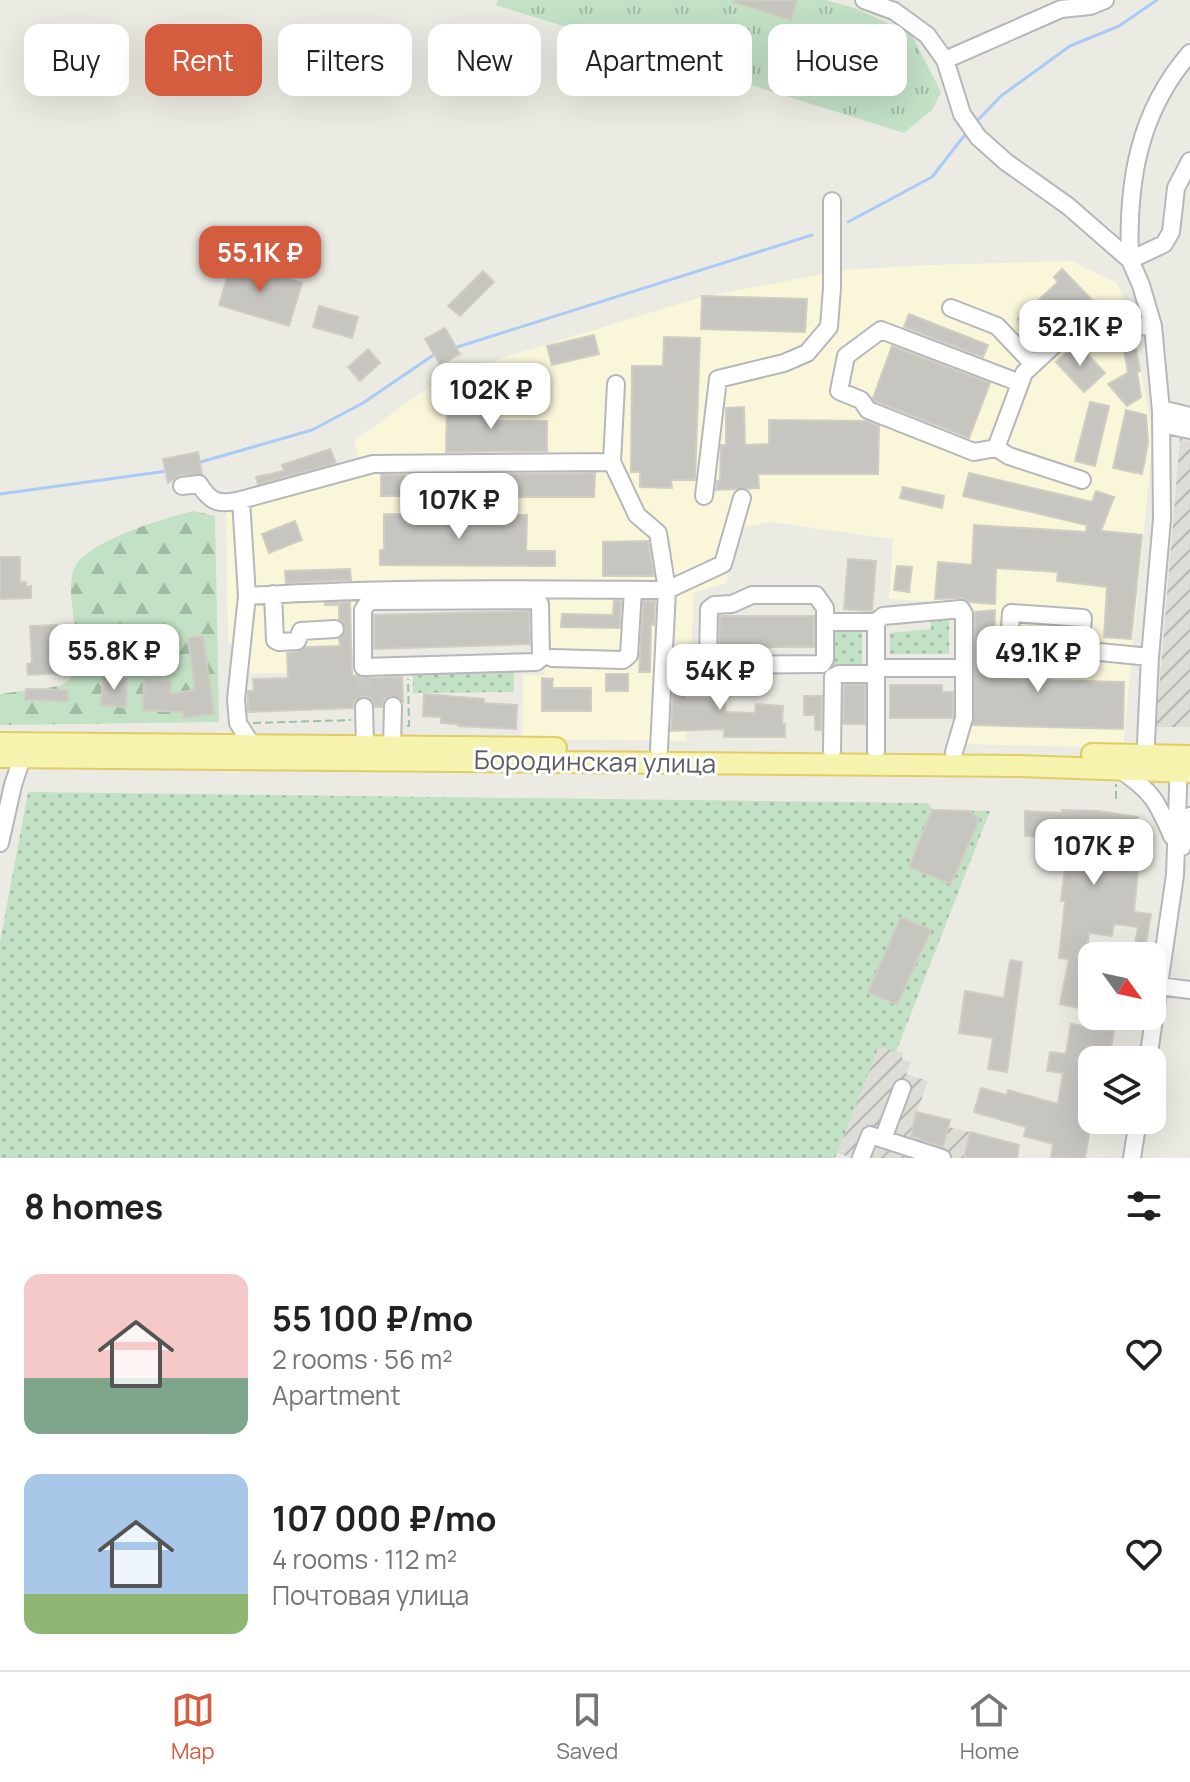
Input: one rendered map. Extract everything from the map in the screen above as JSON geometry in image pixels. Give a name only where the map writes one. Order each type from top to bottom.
[{"type":"main road","name":"Бородинская улица","points":[[0,743],[252,745],[392,736],[659,749],[954,752],[1185,764]]},
{"type":"main road","name":"Бородинская улица","points":[[0,757],[1118,768],[1145,762]]},
{"type":"street","points":[[864,0],[894,11],[927,35],[945,60],[962,114],[973,131],[1006,162],[1068,206],[1130,260]]},
{"type":"street","points":[[945,60],[1061,9],[1090,6],[1105,0]]},
{"type":"street","points":[[1145,762],[1162,519],[1161,417],[1153,326],[1130,260],[1129,226],[1136,165],[1149,118],[1168,78],[1190,53]]},
{"type":"street","points":[[1130,260],[1164,244],[1171,232],[1176,188],[1190,161]]},
{"type":"street","points":[[704,496],[718,379],[784,363],[807,353],[829,327],[832,201]]},
{"type":"street","points":[[951,308],[997,326],[1033,364]]},
{"type":"street","points":[[996,448],[1024,373],[1071,329],[1153,326]]},
{"type":"street","points":[[1020,383],[881,330],[846,356],[839,391],[861,400],[868,410],[974,452],[996,448],[1009,456],[1082,480]]},
{"type":"street","points":[[616,384],[612,462],[637,515],[658,533],[667,590],[659,749]]},
{"type":"street","points":[[1161,417],[1190,416]]},
{"type":"street","points":[[1161,417],[1190,430]]},
{"type":"street","points":[[182,486],[199,484],[209,500],[222,504],[373,464],[612,462]]},
{"type":"street","points":[[247,596],[374,588],[667,590],[723,564],[742,498]]},
{"type":"street","points":[[241,500],[247,596],[236,699],[238,723],[252,745]]},
{"type":"street","points":[[552,658],[623,660],[629,655],[633,590]]},
{"type":"street","points":[[273,594],[275,640],[297,641],[301,631],[335,629]]},
{"type":"street","points":[[752,595],[816,595],[825,608],[825,622],[825,659],[822,664],[715,665],[708,661],[707,613],[711,606],[732,604],[752,595]]},
{"type":"street","points":[[535,600],[540,604],[541,658],[536,662],[408,666],[364,671],[363,610],[369,601],[535,600]]},
{"type":"street","points":[[876,751],[876,624],[883,616],[961,609],[964,614],[964,718],[954,752]]},
{"type":"street","points":[[1080,650],[1083,618],[1011,613],[1009,643],[1150,657]]},
{"type":"street","points":[[825,622],[894,624]]},
{"type":"street","points":[[832,751],[833,677],[876,671],[964,668]]},
{"type":"street","points":[[392,736],[393,706]]},
{"type":"street","points":[[364,707],[365,737]]},
{"type":"street","points":[[0,843],[22,758]]},
{"type":"street","points":[[1175,875],[1175,842],[1185,764]]},
{"type":"street","points":[[1118,768],[1145,786],[1157,803],[1175,842]]},
{"type":"street","points":[[1165,942],[1175,875],[1190,816]]},
{"type":"street","points":[[1166,987],[1190,990]]},
{"type":"street","points":[[883,1139],[902,1088]]},
{"type":"street","points":[[1132,1158],[1136,1134]]},
{"type":"street","points":[[861,1158],[870,1135],[942,1158]]},
{"type":"path","points":[[392,736],[409,726],[408,666]]},
{"type":"path","points":[[238,723],[355,720],[365,737]]},
{"type":"shaded area","points":[[1071,261],[1117,283],[1131,318],[1153,436],[1123,748],[963,744],[968,604],[889,599],[893,539],[770,522],[740,528],[726,583],[694,593],[686,741],[522,739],[523,675],[545,675],[545,585],[357,583],[357,674],[234,673],[234,644],[228,643],[226,501],[360,460],[354,441],[444,376],[698,298],[843,270]]},
{"type":"shaded area","points":[[1180,438],[1190,441],[1190,727],[1156,727]]},
{"type":"shaded area","points":[[879,1045],[903,1053],[902,1059],[911,1062],[906,1074],[928,1081],[917,1112],[950,1120],[949,1127],[1019,1145],[1017,1158],[851,1158],[837,1153]]},
{"type":"green space","points":[[498,0],[825,0],[855,8],[889,24],[768,24],[768,90],[752,85],[752,24],[557,24],[496,5]]},
{"type":"green space","points":[[907,32],[911,34],[941,92],[932,110],[904,133],[786,96],[907,96]]},
{"type":"green space","points":[[194,511],[215,516],[219,722],[0,725],[0,694],[59,686],[70,679],[76,667],[71,595],[76,565],[113,538]]},
{"type":"green space","points":[[949,616],[949,654],[890,654],[890,633],[931,629],[930,618]]},
{"type":"green space","points":[[832,631],[862,631],[862,667],[832,666]]},
{"type":"green space","points":[[514,671],[514,692],[413,693],[413,672]]},
{"type":"green space","points":[[28,792],[928,803],[933,810],[990,811],[896,1052],[879,1046],[835,1158],[0,1158],[0,942]]},
{"type":"building","points":[[734,0],[797,0],[791,20]]},
{"type":"building","points":[[232,261],[302,283],[289,326],[219,305]]},
{"type":"building","points":[[1062,269],[1092,300],[1040,343],[1018,319],[1058,282],[1054,277]]},
{"type":"building","points":[[483,271],[494,282],[460,316],[448,306]]},
{"type":"building","points":[[702,296],[807,299],[805,332],[701,329]]},
{"type":"building","points":[[319,306],[358,317],[352,338],[313,327]]},
{"type":"building","points":[[909,314],[988,345],[983,357],[904,327]]},
{"type":"building","points":[[445,328],[460,354],[440,365],[425,339]]},
{"type":"building","points":[[594,335],[599,354],[552,365],[547,346]]},
{"type":"building","points":[[664,337],[700,338],[695,480],[671,480],[672,488],[640,487],[640,472],[631,472],[632,366],[663,366]]},
{"type":"building","points":[[1122,338],[1134,338],[1140,371],[1137,372],[1141,397],[1127,406],[1108,384],[1128,373]]},
{"type":"building","points":[[1077,343],[1105,373],[1084,392],[1056,362]]},
{"type":"building","points":[[892,346],[990,383],[969,438],[875,401],[873,398]]},
{"type":"building","points":[[368,349],[380,363],[360,381],[348,367]]},
{"type":"building","points":[[447,402],[497,403],[497,421],[547,421],[547,451],[446,452]]},
{"type":"building","points":[[1090,402],[1109,406],[1095,466],[1075,461]]},
{"type":"building","points":[[744,407],[745,445],[769,444],[769,420],[867,421],[879,426],[878,474],[758,474],[759,488],[716,490],[717,481],[720,481],[721,445],[726,445],[726,408]]},
{"type":"building","points":[[1126,410],[1146,415],[1148,443],[1142,474],[1113,468]]},
{"type":"building","points":[[330,449],[336,463],[258,484],[256,477],[284,471],[282,465]]},
{"type":"building","points":[[198,452],[202,474],[180,475],[168,483],[163,459]]},
{"type":"building","points":[[595,473],[594,497],[508,497],[508,474]]},
{"type":"building","points":[[969,473],[1092,502],[1096,491],[1114,497],[1101,531],[1142,535],[1131,639],[1104,637],[1107,587],[1057,581],[1058,572],[996,568],[995,604],[969,602],[961,598],[935,599],[938,562],[972,565],[974,525],[1086,532],[1087,525],[963,496]]},
{"type":"building","points":[[381,475],[405,475],[405,496],[381,496]]},
{"type":"building","points":[[903,487],[944,496],[942,508],[900,498]]},
{"type":"building","points":[[384,514],[527,515],[526,551],[555,551],[555,566],[380,565],[380,550],[384,550]]},
{"type":"building","points":[[295,521],[302,540],[269,553],[262,534]]},
{"type":"building","points":[[648,541],[654,576],[603,576],[603,542]]},
{"type":"building","points":[[0,557],[20,557],[20,582],[26,582],[26,587],[31,586],[31,598],[0,599]]},
{"type":"building","points":[[848,559],[876,561],[872,611],[844,609]]},
{"type":"building","points":[[897,566],[912,567],[909,592],[894,590]]},
{"type":"building","points":[[350,569],[351,580],[286,583],[285,571]]},
{"type":"building","points":[[614,601],[621,601],[620,628],[561,627],[562,614],[613,615]]},
{"type":"building","points":[[643,601],[655,601],[650,672],[639,672]]},
{"type":"building","points":[[350,602],[352,675],[363,678],[402,677],[403,701],[392,695],[384,700],[382,707],[375,707],[370,698],[363,696],[355,701],[353,708],[248,712],[248,691],[254,691],[253,679],[288,678],[287,653],[306,647],[340,646],[339,639],[346,629],[339,619],[339,605],[325,603]]},
{"type":"building","points":[[995,610],[993,679],[1124,682],[1123,729],[973,725],[975,612]]},
{"type":"building","points":[[529,611],[530,644],[374,649],[374,615]]},
{"type":"building","points":[[720,616],[814,616],[814,647],[719,647]]},
{"type":"building","points":[[57,625],[59,662],[63,662],[64,673],[28,675],[27,664],[32,663],[30,626]]},
{"type":"building","points":[[203,636],[214,714],[184,718],[183,712],[143,710],[144,680],[171,681],[170,694],[195,690],[188,638]]},
{"type":"building","points":[[675,653],[688,654],[685,698],[725,699],[725,712],[755,713],[756,704],[783,706],[785,737],[724,737],[724,729],[671,731]]},
{"type":"building","points":[[606,674],[628,674],[628,691],[606,691]]},
{"type":"building","points":[[103,678],[127,679],[126,707],[101,705]]},
{"type":"building","points":[[542,678],[553,679],[552,688],[591,688],[591,711],[542,711]]},
{"type":"building","points":[[844,685],[865,685],[865,724],[843,724]]},
{"type":"building","points":[[890,685],[942,685],[942,692],[953,692],[953,718],[890,718]]},
{"type":"building","points":[[26,689],[68,690],[68,701],[25,700]]},
{"type":"building","points":[[424,694],[517,705],[516,729],[441,723],[441,717],[423,716]]},
{"type":"building","points":[[804,696],[822,696],[821,730],[815,730],[815,715],[804,715]]},
{"type":"building","points":[[932,810],[970,811],[979,820],[951,884],[909,867]]},
{"type":"building","points":[[1062,810],[1098,811],[1138,817],[1129,871],[1138,872],[1134,912],[1151,914],[1146,942],[1135,942],[1138,927],[1114,924],[1112,936],[1089,933],[1088,942],[1078,942],[1078,1008],[1060,1004],[1069,959],[1059,958],[1067,849],[1080,851],[1082,824],[1048,821],[1048,837],[1025,836],[1025,811],[1062,813]]},
{"type":"building","points":[[901,917],[931,930],[897,1005],[868,992]]},
{"type":"building","points":[[1010,960],[1022,962],[1007,1072],[988,1069],[993,1038],[959,1033],[965,991],[1004,998]]},
{"type":"building","points":[[1071,1024],[1078,1025],[1078,1030],[1114,1031],[1111,1046],[1078,1046],[1078,1134],[1089,1134],[1085,1158],[1051,1158],[1053,1144],[1024,1136],[1026,1127],[974,1112],[981,1088],[1007,1095],[1008,1090],[1058,1104],[1063,1073],[1047,1071],[1050,1052],[1066,1054]]},
{"type":"building","points":[[916,1112],[950,1120],[943,1147],[911,1136]]},
{"type":"building","points":[[970,1132],[1019,1145],[1017,1158],[964,1158]]},
{"type":"waterway","points":[[975,123],[1001,96],[1070,46],[1119,26],[1157,0]]},
{"type":"waterway","points":[[848,222],[932,177],[967,132]]},
{"type":"waterway","points":[[454,348],[812,235]]},
{"type":"waterway","points":[[197,463],[312,430],[363,403],[435,354]]},
{"type":"waterway","points":[[0,494],[167,471]]},
{"type":"tunnel","points":[[364,675],[364,707]]}]
